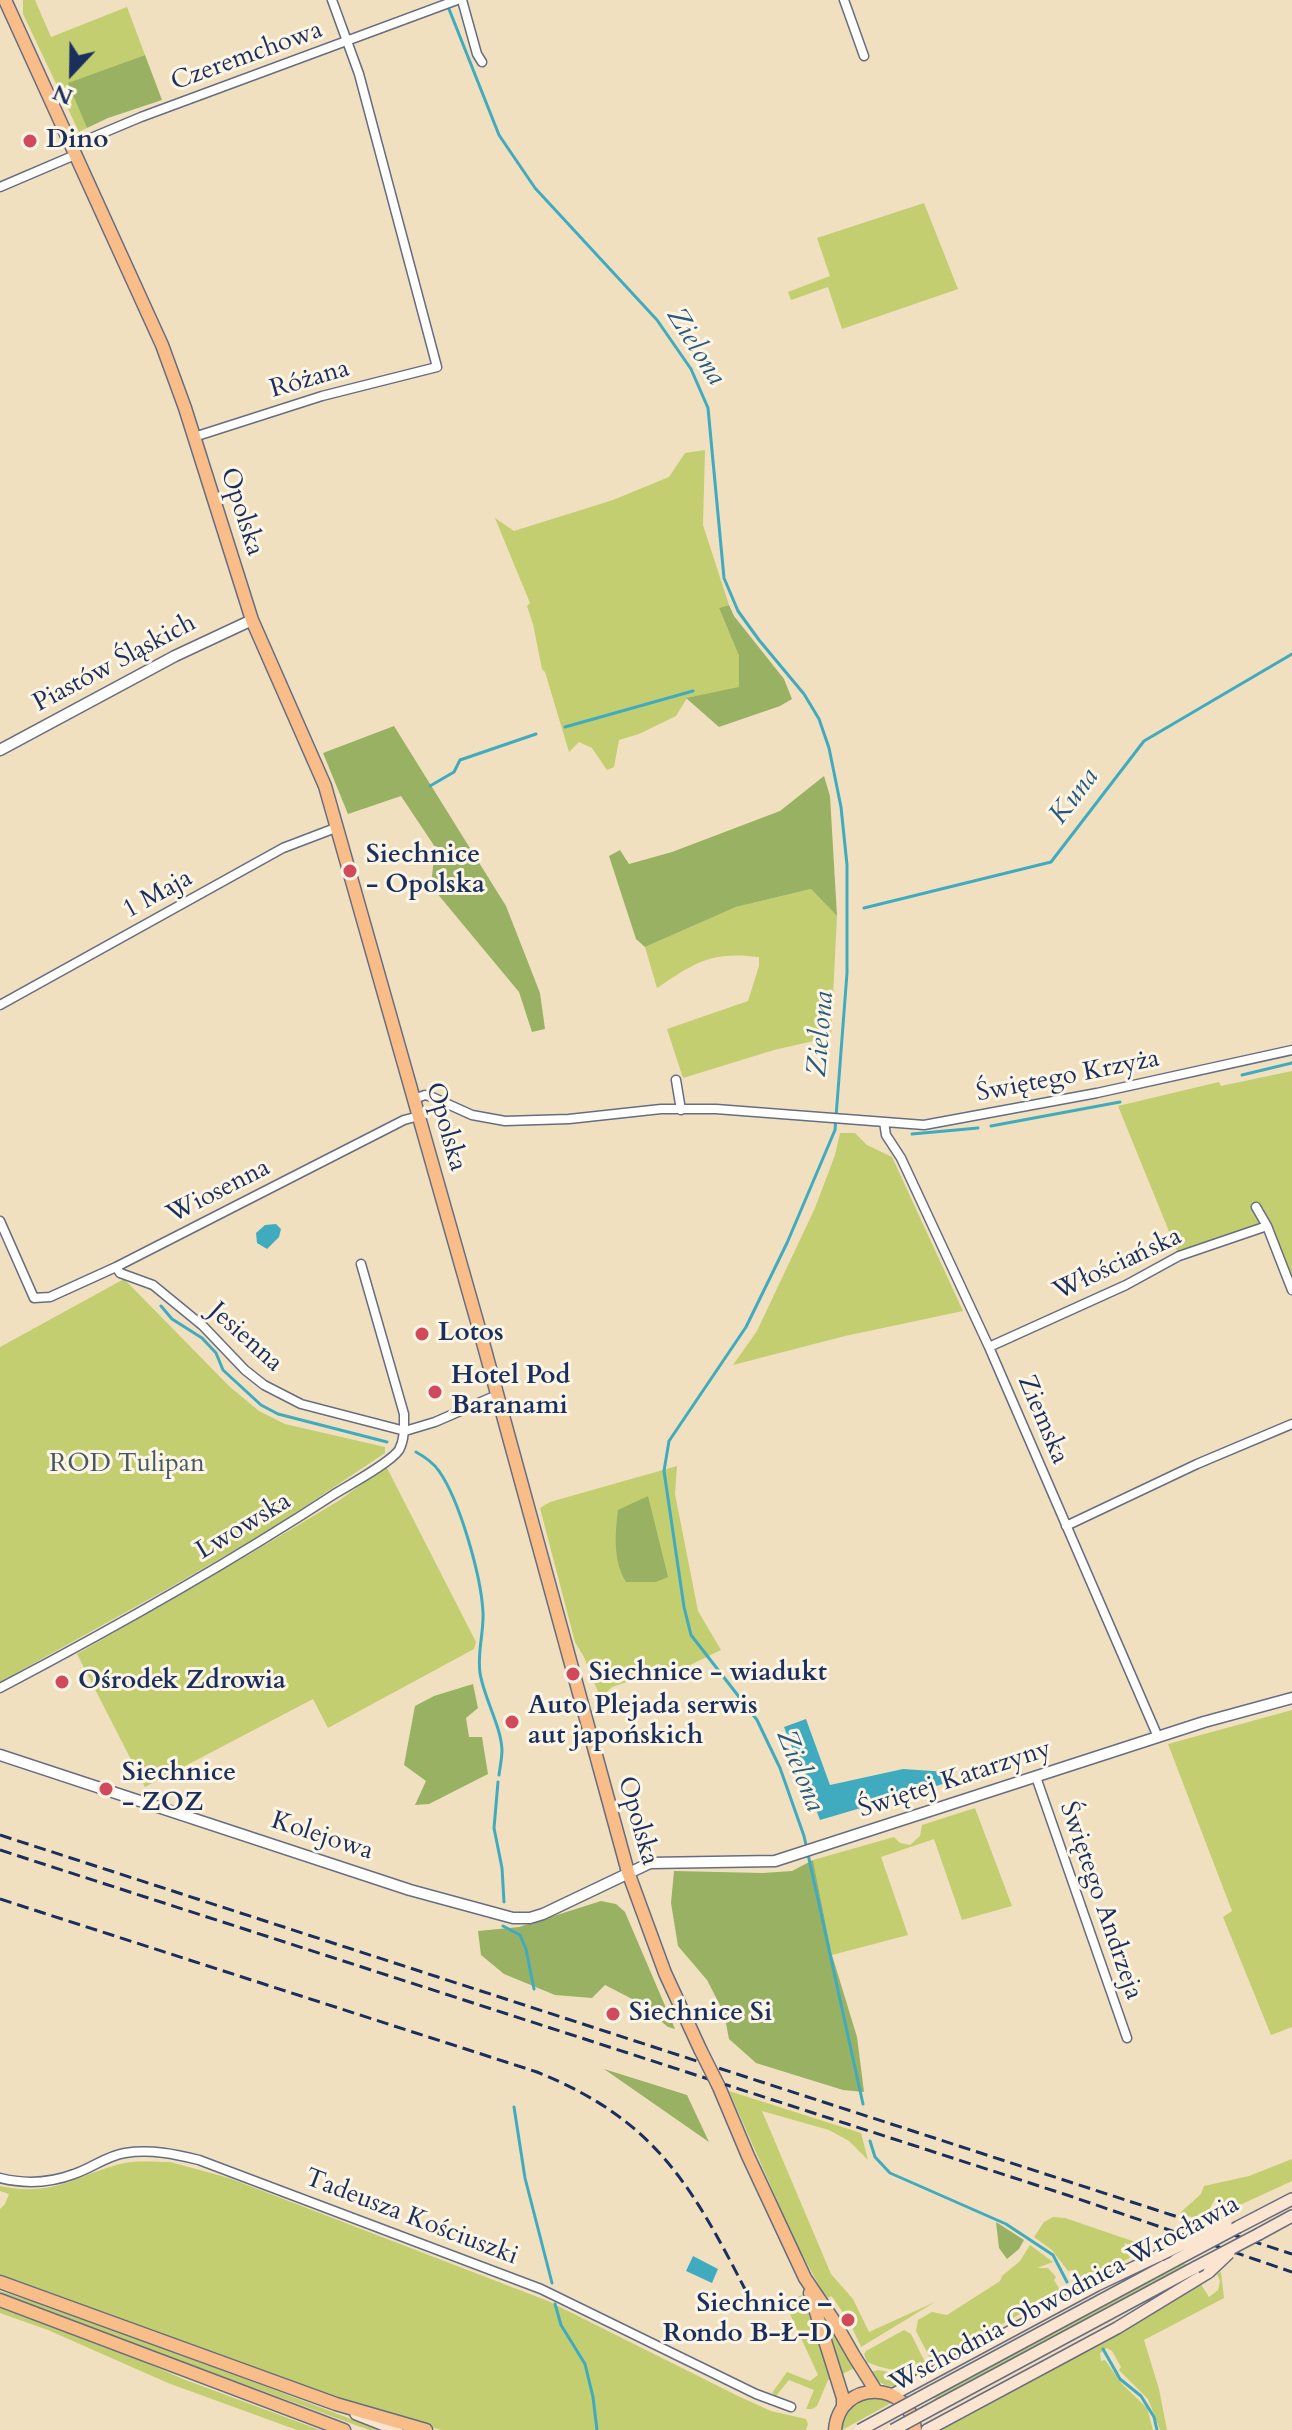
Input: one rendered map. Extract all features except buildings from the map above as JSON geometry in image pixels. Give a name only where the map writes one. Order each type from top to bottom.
[{"type":"main road","name":"Opolska","points":[[5,0],[162,345],[252,620],[315,762],[338,827],[628,1872],[665,1973],[805,2278],[843,2406]]},
{"type":"main road","name":"Wschodnia Obwodnica Wrocławia","points":[[860,2430],[1176,2260],[1232,2225],[1292,2199]]},
{"type":"main road","name":"Wschodnia Obwodnica Wrocławia","points":[[893,2430],[1292,2216]]},
{"type":"main road","points":[[892,2395],[1097,2285],[1232,2225]]},
{"type":"main road","points":[[927,2430],[1117,2328],[1209,2272],[1240,2244]]},
{"type":"main road","name":"Opolska","points":[[805,2278],[876,2391]]},
{"type":"main road","points":[[0,2282],[336,2404],[397,2430]]},
{"type":"main road","points":[[0,2300],[344,2430]]},
{"type":"main road","points":[[833,2428],[843,2406],[852,2398],[876,2391],[892,2395],[907,2406],[915,2430]]},
{"type":"main road","points":[[336,2404],[426,2430]]},
{"type":"street","points":[[332,0],[347,41]]},
{"type":"street","name":"Czeremchowa","points":[[0,187],[141,117],[458,0]]},
{"type":"street","points":[[458,0],[482,62]]},
{"type":"street","points":[[844,0],[864,56]]},
{"type":"street","name":"Różana","points":[[194,437],[322,396],[437,367],[359,74],[347,41]]},
{"type":"street","name":"Piastów Śląskich","points":[[0,750],[175,656],[252,620]]},
{"type":"street","name":"1 Maja","points":[[0,1005],[283,848],[338,827]]},
{"type":"street","name":"Świętego Krzyża","points":[[681,1110],[716,1109],[924,1125],[1026,1107],[1292,1050]]},
{"type":"street","points":[[414,1099],[425,1095],[472,1115],[505,1121],[569,1119],[661,1109],[681,1110],[676,1080]]},
{"type":"street","name":"Wiosenna","points":[[0,1221],[34,1298],[50,1297],[116,1267],[404,1120],[419,1116]]},
{"type":"street","name":"Ziemska","points":[[884,1122],[886,1135],[901,1158],[989,1347],[1158,1737]]},
{"type":"street","points":[[1256,1207],[1267,1226],[1292,1290]]},
{"type":"street","name":"Włościańska","points":[[989,1347],[1126,1285],[1179,1256],[1267,1226]]},
{"type":"street","points":[[361,1264],[404,1414],[405,1431],[435,1422],[497,1395]]},
{"type":"street","name":"Jesienna","points":[[116,1267],[120,1273],[153,1285],[203,1326],[245,1370],[280,1394],[301,1404],[405,1431]]},
{"type":"street","points":[[1066,1526],[1197,1464],[1292,1424]]},
{"type":"street","name":"Lwowska","points":[[0,1688],[179,1590],[278,1531],[393,1455],[400,1448],[405,1431]]},
{"type":"street","name":"Świętej Katarzyny","points":[[628,1872],[650,1863],[764,1862],[790,1857],[1158,1737],[1292,1698]]},
{"type":"street","name":"Kolejowa","points":[[0,1755],[410,1890],[513,1918],[543,1914],[628,1872]]},
{"type":"street","name":"Świętego Andrzeja","points":[[1036,1777],[1127,2038]]},
{"type":"street","name":"Tadeusza Kościuszki","points":[[0,2178],[21,2182],[49,2181],[127,2153],[158,2151],[199,2160],[541,2289],[756,2394],[791,2407]]},
{"type":"green space","points":[[23,0],[35,0],[51,37],[127,7],[145,55],[69,83],[87,128],[79,132],[23,14]]},
{"type":"green space","points":[[145,55],[162,100],[87,128],[68,83]]},
{"type":"green space","points":[[924,203],[958,289],[842,329],[828,287],[791,300],[788,292],[830,276],[817,238]]},
{"type":"green space","points":[[705,450],[703,525],[729,605],[719,608],[739,656],[739,688],[687,698],[676,716],[619,740],[614,767],[607,770],[592,748],[579,742],[569,752],[542,669],[527,606],[530,603],[495,518],[514,531],[613,500],[669,477],[685,453]]},
{"type":"green space","points":[[729,605],[734,616],[784,679],[792,699],[719,727],[686,698],[739,687],[739,656],[719,608]]},
{"type":"green space","points":[[394,726],[506,906],[540,993],[545,1029],[532,1032],[519,992],[431,886],[435,847],[401,796],[348,814],[323,753]]},
{"type":"green space","points":[[824,776],[830,796],[837,916],[811,889],[736,907],[645,947],[636,939],[609,856],[620,850],[629,864],[672,852],[780,811]]},
{"type":"green space","points":[[811,889],[837,916],[831,1037],[774,1050],[683,1078],[667,1029],[748,1001],[759,957],[729,956],[705,960],[657,988],[645,947],[736,907]]},
{"type":"green space","points":[[1292,1071],[1292,1275],[1263,1208],[1259,1223],[1179,1256],[1118,1106],[1219,1082],[1221,1086]]},
{"type":"green space","points":[[840,1133],[855,1133],[867,1145],[892,1157],[963,1311],[845,1336],[733,1365],[757,1331],[815,1208]]},
{"type":"green space","name":"ROD Tulipan","points":[[124,1279],[229,1386],[259,1411],[285,1424],[385,1447],[385,1453],[271,1529],[0,1682],[0,1347]]},
{"type":"green space","points":[[386,1466],[476,1642],[474,1649],[328,1728],[313,1699],[145,1787],[77,1654],[340,1500]]},
{"type":"green space","points":[[677,1466],[675,1494],[698,1611],[721,1650],[688,1666],[671,1667],[612,1687],[606,1693],[598,1692],[575,1642],[540,1508],[550,1502]]},
{"type":"green space","points":[[648,1496],[668,1577],[656,1582],[626,1582],[617,1556],[618,1510]]},
{"type":"green space","points":[[473,1684],[478,1708],[466,1718],[469,1737],[482,1737],[488,1774],[429,1804],[415,1805],[426,1781],[404,1765],[415,1706],[434,1696]]},
{"type":"green space","points":[[1292,1710],[1292,2027],[1271,2035],[1223,1917],[1232,1911],[1168,1744]]},
{"type":"green space","points":[[975,1808],[1012,1906],[962,1920],[934,1839],[881,1857],[908,1935],[832,1955],[813,1860],[894,1837],[900,1843],[910,1845],[920,1836],[922,1825]]},
{"type":"green space","points":[[813,1860],[832,1955],[857,2037],[864,2092],[843,2090],[756,2063],[729,2039],[724,2013],[707,1980],[678,1946],[671,1903],[674,1871],[792,1871]]},
{"type":"green space","points":[[601,1901],[616,1904],[625,1912],[675,2029],[668,2027],[638,2002],[605,1985],[592,1998],[555,1995],[504,1974],[481,1955],[478,1931],[519,1927]]},
{"type":"green space","points":[[604,2069],[687,2095],[709,2142]]},
{"type":"green space","points":[[729,2091],[861,2133],[868,2160],[849,2141],[829,2130],[762,2111],[831,2274],[853,2299],[869,2332],[935,2302],[861,2347],[850,2323],[833,2298],[828,2298],[823,2292],[798,2248]]},
{"type":"green space","points":[[1292,2159],[1292,2181],[1229,2210],[1216,2197],[1210,2208],[1212,2218],[1205,2222],[1180,2213],[1201,2194],[1204,2186],[1249,2176]]},
{"type":"green space","points":[[170,2162],[229,2178],[548,2301],[738,2396],[771,2411],[806,2419],[806,2430],[441,2430],[351,2403],[0,2275],[0,2209],[9,2194],[0,2191],[0,2186],[35,2189],[62,2184],[120,2164]]},
{"type":"green space","points":[[1053,2217],[1065,2218],[1150,2247],[1145,2250],[1124,2243],[1130,2258],[1078,2281],[1072,2270],[1068,2271],[1052,2250],[1034,2237],[1044,2222]]},
{"type":"green space","points":[[996,2222],[1024,2240],[1007,2259],[999,2248]]},
{"type":"green space","points":[[1030,2245],[1053,2262],[1037,2268],[1048,2268],[1056,2277],[1054,2280],[1061,2292],[932,2362],[916,2331],[918,2320],[932,2312],[947,2315],[1000,2281],[1020,2261]]},
{"type":"green space","points":[[1183,2263],[1188,2265],[937,2401],[935,2397]]},
{"type":"green space","points":[[1221,2272],[1224,2298],[1144,2340],[1159,2389],[1167,2430],[1160,2430],[1148,2399],[1119,2370],[1121,2367],[1107,2348],[1100,2353],[1101,2361],[1105,2360],[1122,2384],[1147,2408],[1153,2430],[938,2430],[1200,2283],[1209,2297],[1218,2290],[1220,2281],[1217,2274]]},
{"type":"green space","points":[[0,2291],[88,2319],[380,2430],[369,2430],[0,2295]]},
{"type":"green space","points":[[802,2295],[831,2379],[817,2406],[812,2409],[806,2409],[814,2390],[789,2380],[776,2396],[772,2393],[787,2372],[810,2381],[818,2375],[785,2303]]},
{"type":"green space","points":[[0,2307],[320,2430],[297,2430],[168,2383],[48,2330],[0,2313]]},
{"type":"green space","points":[[820,2309],[854,2368],[841,2375]]},
{"type":"green space","points":[[904,2330],[911,2334],[926,2364],[897,2370],[867,2362],[866,2351]]},
{"type":"green space","points":[[878,2370],[904,2375],[926,2371],[896,2387],[881,2383],[870,2372]]},
{"type":"green space","points":[[877,2397],[893,2402],[842,2430],[846,2416],[853,2407]]},
{"type":"water","points":[[276,1224],[281,1229],[279,1237],[267,1249],[257,1243],[256,1233],[265,1225]]},
{"type":"water","points":[[806,1719],[830,1785],[903,1769],[948,1772],[953,1781],[820,1820],[784,1727]]},
{"type":"water","points":[[693,2256],[718,2269],[712,2283],[686,2271]]},
{"type":"waterway","name":"Zielona","points":[[447,4],[499,135],[535,188],[657,320],[691,369],[708,408],[724,578],[738,611],[804,694],[819,719],[829,748],[841,807],[847,865],[847,973],[835,1130],[787,1243],[746,1327],[669,1441],[664,1471],[691,1635],[757,1720],[780,1768],[804,1836],[863,2104]]},
{"type":"waterway","name":"Kuna","points":[[864,908],[1051,862],[1144,741],[1292,654]]},
{"type":"waterway","points":[[565,727],[693,691]]},
{"type":"waterway","points":[[430,786],[454,772],[460,760],[536,734]]},
{"type":"waterway","points":[[1242,1075],[1292,1063]]},
{"type":"waterway","points":[[991,1126],[1120,1102]]},
{"type":"waterway","points":[[912,1134],[978,1128]]},
{"type":"waterway","points":[[161,1306],[172,1319],[202,1338],[216,1353],[223,1370],[261,1405],[278,1414],[387,1442]]},
{"type":"waterway","points":[[416,1452],[434,1465],[447,1484],[474,1559],[483,1612],[480,1673],[501,1741],[499,1775]]},
{"type":"waterway","points":[[498,1782],[494,1828],[502,1868],[504,1902]]},
{"type":"waterway","points":[[503,1926],[520,1935],[534,1989]]},
{"type":"waterway","points":[[514,2107],[525,2178],[552,2283]]},
{"type":"waterway","name":"Zielona","points":[[870,2141],[875,2157],[890,2173],[1006,2224],[1053,2255],[1067,2282]]},
{"type":"waterway","points":[[555,2304],[561,2325],[585,2364],[597,2430]]},
{"type":"waterway","name":"Zielona","points":[[1103,2349],[1120,2379],[1141,2396],[1154,2417],[1157,2430]]},
{"type":"railway","points":[[0,1835],[1292,2254]]},
{"type":"railway","points":[[0,1850],[1067,2195],[1292,2272]]},
{"type":"railway","points":[[0,1899],[537,2072],[578,2091],[641,2135],[666,2161],[708,2221],[748,2295]]},
{"type":"place","name":"Dino","points":[[30,141]]},
{"type":"place","name":"Siechnice - Opolska","points":[[350,871]]},
{"type":"place","name":"Lotos","points":[[422,1334]]},
{"type":"place","name":"Hotel Pod Baranami","points":[[435,1392]]},
{"type":"place","name":"Siechnice - wiadukt","points":[[573,1674]]},
{"type":"place","name":"Ośrodek Zdrowia","points":[[62,1682]]},
{"type":"place","name":"Auto Plejada serwis aut japońskich","points":[[512,1722]]},
{"type":"place","name":"Siechnice - ZOZ","points":[[106,1789]]},
{"type":"place","name":"Siechnice Si","points":[[613,2014]]},
{"type":"place","name":"Siechnice – Rondo B-Ł-D","points":[[848,2320]]}]
